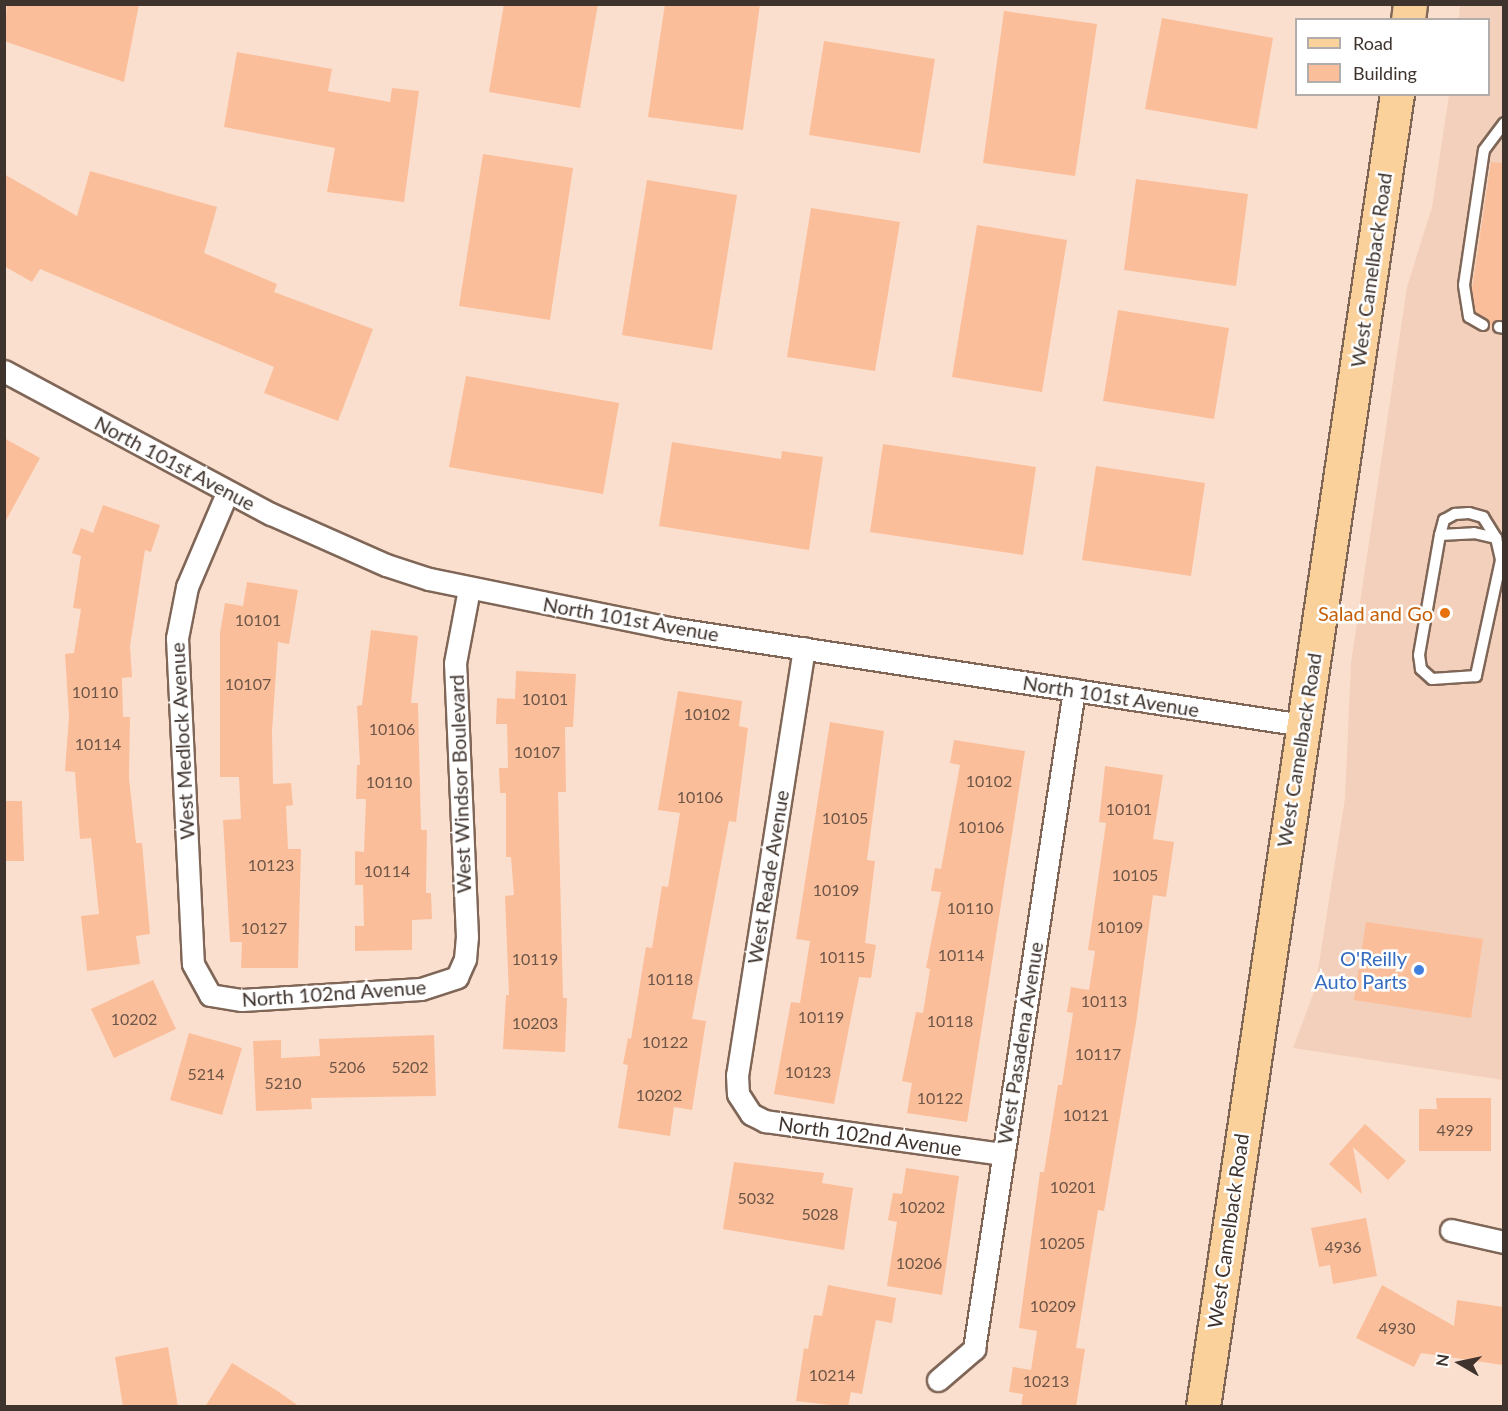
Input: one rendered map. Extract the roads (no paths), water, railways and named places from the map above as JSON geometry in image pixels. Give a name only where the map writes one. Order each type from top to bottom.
[{"type":"main road","name":"West Camelback Road","points":[[1203,1407],[1397,96]]},
{"type":"street","name":"North 101st Avenue","points":[[4,371],[227,493],[386,565],[469,589],[669,628],[1302,725]]},
{"type":"street","name":"West Medlock Avenue","points":[[210,994],[194,963],[177,638],[187,587],[227,493]]},
{"type":"street","name":"West Windsor Boulevard","points":[[457,977],[465,958],[467,937],[455,663],[469,589]]},
{"type":"street","name":"West Reade Avenue","points":[[743,1105],[737,1075],[804,648]]},
{"type":"street","name":"West Pasadena Avenue","points":[[938,1380],[974,1349],[1074,690]]},
{"type":"street","name":"North 102nd Avenue","points":[[210,994],[242,1000],[421,989],[457,977]]},
{"type":"street","name":"North 102nd Avenue","points":[[743,1105],[751,1114],[765,1121],[1004,1155]]},
{"type":"street","points":[[1450,1230],[1503,1242]]},
{"type":"lane","points":[[1483,325],[1469,317],[1464,285],[1484,150],[1503,123]]},
{"type":"lane","points":[[1469,513],[1483,517],[1496,538],[1501,560],[1476,676],[1432,679],[1421,669],[1419,655],[1440,535],[1444,520],[1455,514],[1469,513]]},
{"type":"lane","points":[[1440,535],[1474,533],[1496,538]]},
{"type":"place","name":"Salad and Go","points":[[1445,613]]},
{"type":"place","name":"O'Reilly Auto Parts","points":[[1419,970]]}]
